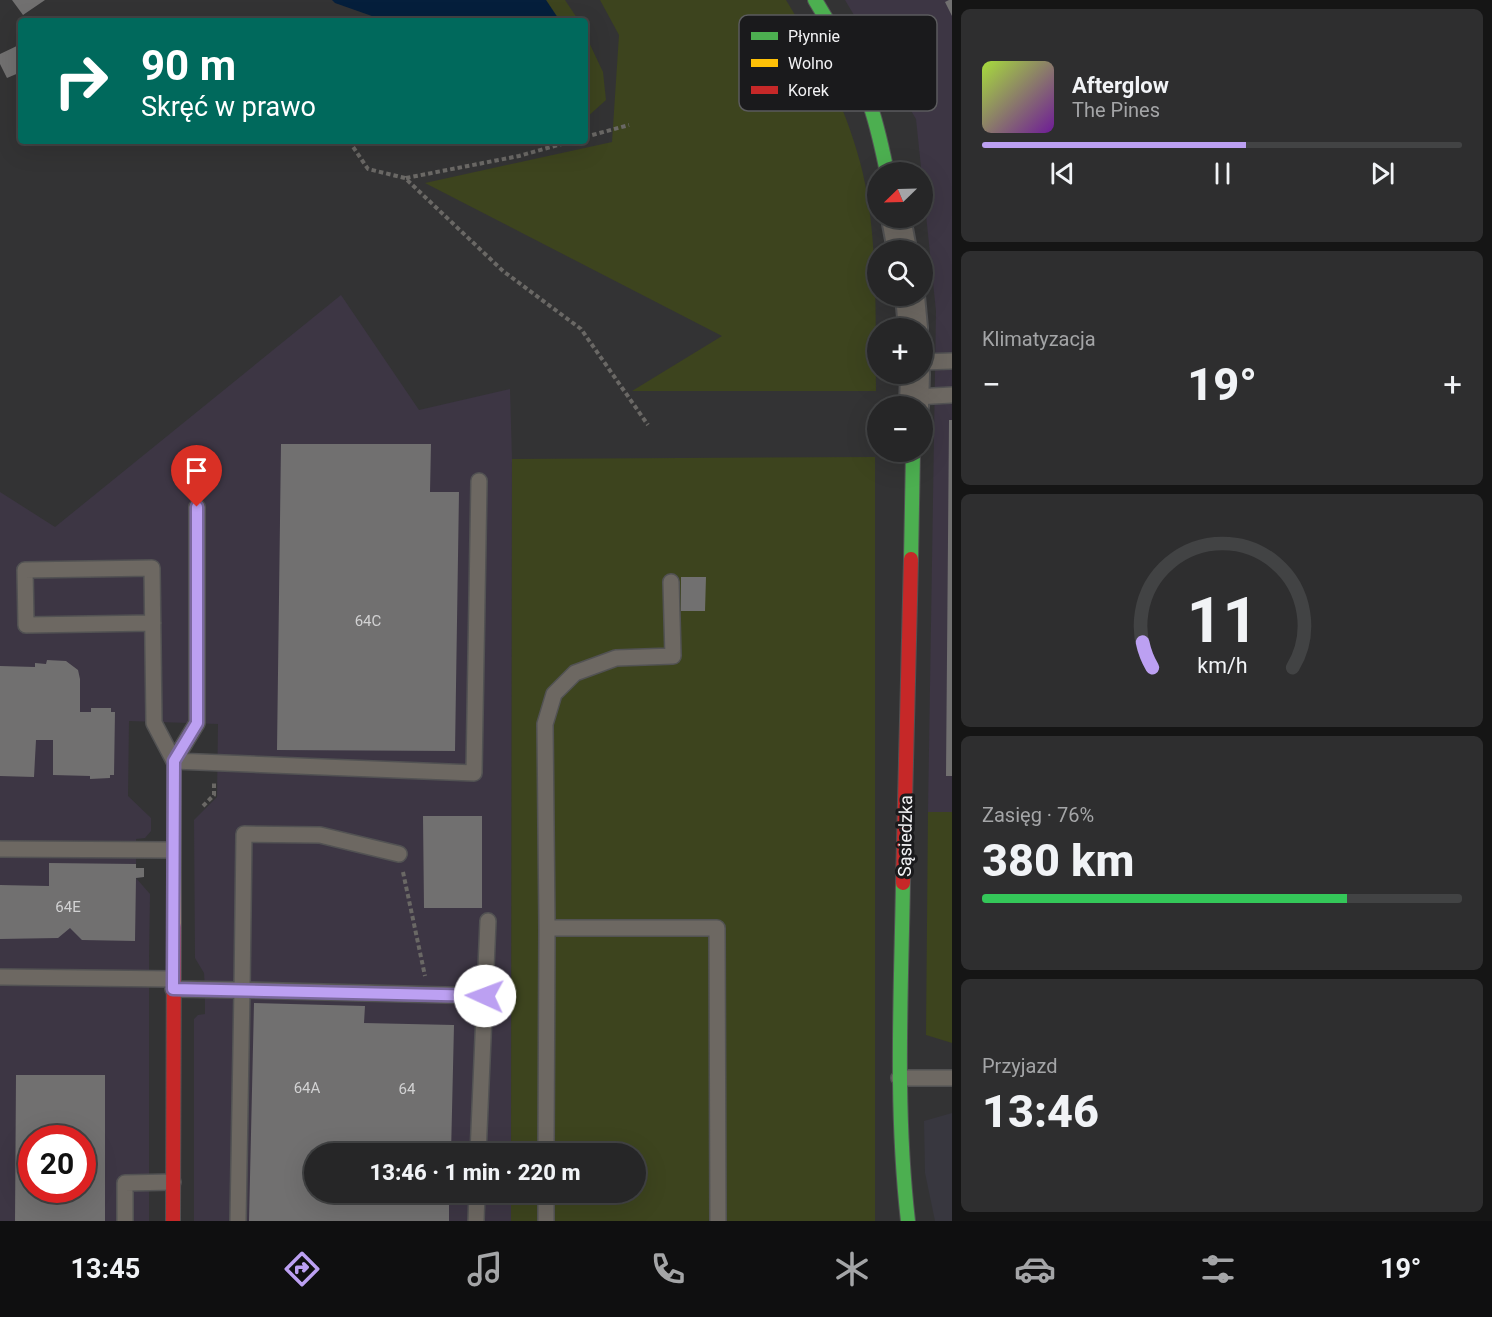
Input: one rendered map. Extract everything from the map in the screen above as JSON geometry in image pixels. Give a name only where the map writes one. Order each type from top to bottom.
[{"type":"street","points":[[815,0],[824,15]]},
{"type":"street","points":[[871,111],[885,162]]},
{"type":"street","name":"Sąsiedzka","points":[[908,1221],[899,1078],[913,462]]},
{"type":"street","points":[[172,1221],[174,761]]},
{"type":"lane","points":[[933,362],[952,361]]},
{"type":"lane","points":[[915,392],[952,395]]},
{"type":"lane","points":[[174,761],[474,773],[479,480]]},
{"type":"lane","points":[[174,761],[197,723],[197,507]]},
{"type":"lane","points":[[153,624],[26,626],[25,570],[152,568],[153,624],[154,723],[174,761]]},
{"type":"lane","points":[[546,1143],[545,724],[554,694],[575,673],[616,658],[673,656],[670,582]]},
{"type":"lane","points":[[237,1221],[244,834],[320,835],[399,854]]},
{"type":"lane","points":[[0,849],[173,850]]},
{"type":"lane","points":[[478,1143],[488,921]]},
{"type":"lane","points":[[547,928],[717,928],[718,1221]]},
{"type":"lane","points":[[0,977],[172,984],[242,990],[485,996]]},
{"type":"lane","points":[[899,1078],[952,1078]]},
{"type":"lane","points":[[125,1221],[125,1183],[173,1182]]},
{"type":"lane","points":[[476,1221],[477,1203]]},
{"type":"lane","points":[[546,1203],[546,1221]]},
{"type":"path","points":[[588,136],[629,125]]},
{"type":"path","points":[[351,144],[368,169],[405,178],[519,156],[561,144]]},
{"type":"path","points":[[405,178],[503,271],[580,329],[648,425]]},
{"type":"path","points":[[399,854],[429,994]]},
{"type":"shaded area","points":[[845,0],[952,0],[952,812],[928,812],[936,311],[933,240],[929,240],[927,228],[933,228],[933,162],[920,162],[916,119],[911,111],[937,111],[937,15],[854,15]]},
{"type":"shaded area","points":[[341,295],[419,410],[510,389],[512,459],[511,1143],[304,1143],[304,1203],[511,1203],[511,1221],[194,1221],[194,1019],[198,1015],[205,1014],[205,989],[204,973],[195,958],[194,820],[217,797],[218,724],[129,721],[128,796],[151,818],[151,831],[145,838],[136,839],[136,868],[144,868],[144,877],[136,878],[150,894],[149,1221],[0,1221],[0,492],[55,527]]},
{"type":"shaded area","points":[[952,1113],[952,1221],[935,1221],[925,1173],[924,1121]]},
{"type":"green space","points":[[546,0],[565,0],[577,18],[558,18]]},
{"type":"green space","points":[[600,0],[786,0],[795,15],[739,15],[739,111],[843,111],[860,162],[867,196],[867,228],[871,228],[872,240],[867,240],[867,306],[876,306],[876,318],[867,318],[867,384],[876,384],[876,391],[632,391],[722,336],[425,183],[612,142],[619,35]]},
{"type":"green space","points":[[588,40],[603,72],[606,100],[588,116]]},
{"type":"green space","points":[[867,457],[867,462],[875,462],[875,1221],[511,1221],[511,1203],[646,1203],[646,1143],[511,1143],[512,459]]},
{"type":"green space","points":[[928,812],[952,812],[952,1043],[926,1035]]},
{"type":"water","points":[[332,0],[546,0],[558,18],[378,18]]},
{"type":"building","points":[[12,0],[45,0],[23,15]]},
{"type":"building","points":[[952,0],[952,16],[945,2]]},
{"type":"building","points":[[18,45],[18,73],[7,78],[0,64],[0,54]]},
{"type":"building","points":[[949,420],[952,420],[952,776],[946,776]]},
{"type":"building","points":[[281,444],[431,444],[430,492],[459,492],[455,751],[277,750]]},
{"type":"building","points":[[681,577],[706,577],[705,611],[681,611]]},
{"type":"building","points":[[47,660],[66,661],[78,670],[80,712],[91,712],[91,708],[111,708],[111,712],[115,712],[114,775],[110,775],[110,778],[90,779],[90,776],[53,775],[53,740],[36,740],[34,777],[0,776],[0,666],[35,667],[35,663],[46,664]]},
{"type":"building","points":[[423,816],[482,816],[482,908],[424,908]]},
{"type":"building","points":[[49,863],[136,864],[136,868],[144,868],[144,877],[136,878],[135,941],[82,940],[70,928],[58,938],[0,939],[0,885],[49,886]]},
{"type":"building","points":[[254,1003],[365,1006],[364,1023],[454,1025],[451,1143],[304,1143],[304,1203],[449,1203],[449,1221],[249,1221]]},
{"type":"building","points":[[16,1075],[105,1075],[105,1221],[15,1221]]},
{"type":"traffic: fast","points":[[815,0],[824,15]]},
{"type":"traffic: fast","points":[[872,111],[885,162]]},
{"type":"traffic: fast","points":[[911,559],[913,462]]},
{"type":"traffic: fast","points":[[903,883],[900,1094],[908,1221]]},
{"type":"traffic: slow","points":[[174,761],[174,927]]},
{"type":"traffic: jam","points":[[903,883],[911,559]]},
{"type":"traffic: jam","points":[[173,1221],[174,927]]},
{"type":"route","points":[[197,507],[197,723],[174,761],[173,989],[485,996]]}]
